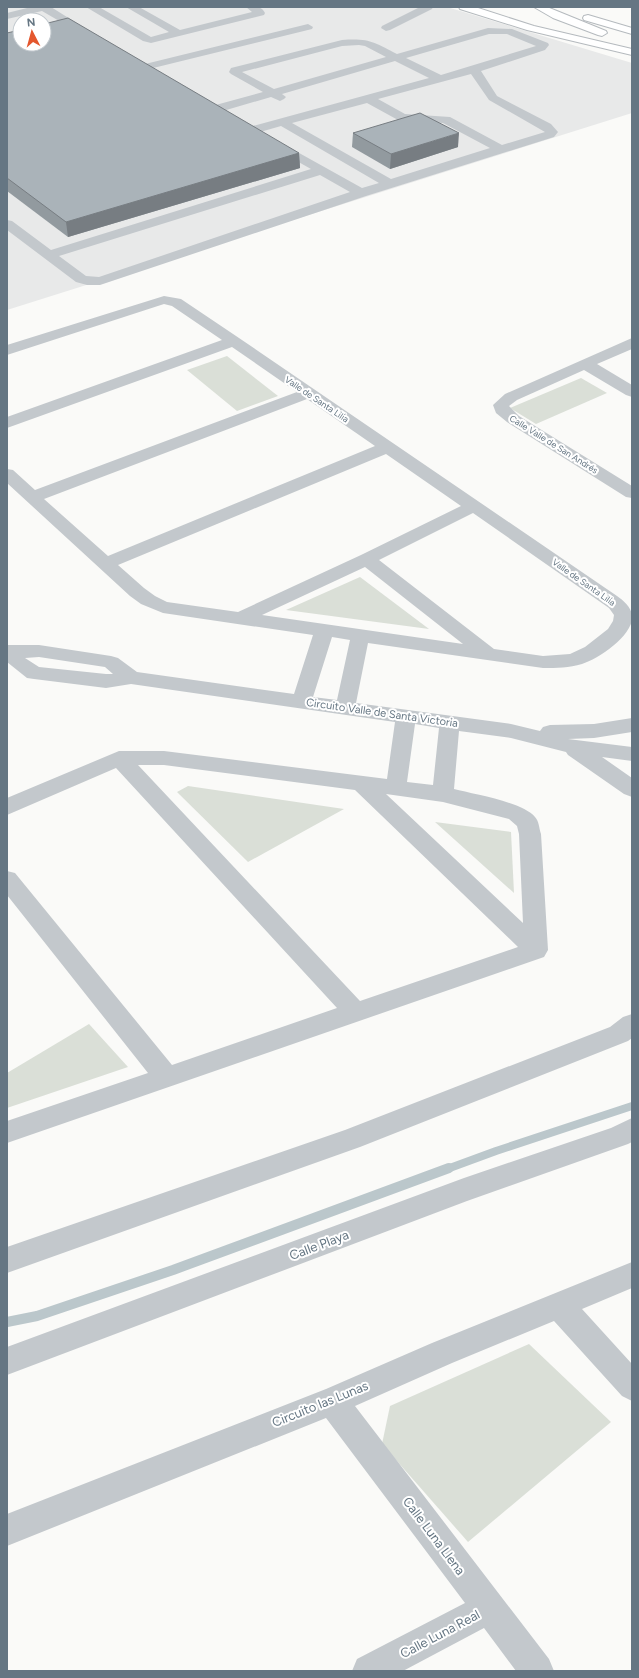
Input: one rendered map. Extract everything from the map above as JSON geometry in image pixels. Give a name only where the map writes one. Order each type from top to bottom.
[{"type":"main road","points":[[464,7],[531,28],[632,52]]},
{"type":"main road","points":[[539,7],[564,19],[632,44]]},
{"type":"main road","points":[[550,7],[632,31]]},
{"type":"street","points":[[7,16],[44,7],[96,38]]},
{"type":"street","points":[[91,7],[147,39],[156,40],[260,13],[251,7]]},
{"type":"street","points":[[131,7],[180,34]]},
{"type":"street","points":[[386,28],[428,7]]},
{"type":"street","points":[[145,67],[308,27]]},
{"type":"street","points":[[216,109],[494,30],[508,31],[544,45],[541,48],[473,70],[253,130]]},
{"type":"street","points":[[311,114],[235,72],[235,70],[350,41],[368,43],[439,79]]},
{"type":"street","points":[[133,60],[158,75]]},
{"type":"street","points":[[7,224],[81,279],[88,281],[100,281],[361,193],[550,134],[552,132],[547,127],[493,98],[478,74],[473,70]]},
{"type":"street","points":[[369,99],[402,117],[446,120],[501,149]]},
{"type":"street","points":[[203,101],[228,116]]},
{"type":"street","points":[[282,122],[390,184]]},
{"type":"street","points":[[241,123],[361,193]]},
{"type":"street","points":[[48,255],[322,170]]},
{"type":"street","name":"Valle de Santa Lilia","points":[[7,350],[152,303],[164,300],[176,302],[605,596],[619,607],[624,616],[623,623],[618,631],[592,652],[580,658],[564,662],[543,662],[163,607],[148,600],[7,474]]},
{"type":"street","points":[[7,423],[234,341]]},
{"type":"street","name":"Calle Valle de San Andrés","points":[[632,343],[511,397],[501,405],[502,410],[513,419],[632,493]]},
{"type":"street","points":[[585,364],[632,392]]},
{"type":"street","points":[[33,497],[309,393]]},
{"type":"street","points":[[106,563],[388,447]]},
{"type":"street","points":[[238,619],[367,559],[474,506]]},
{"type":"street","points":[[367,559],[488,655]]},
{"type":"street","points":[[301,702],[324,631]]},
{"type":"street","points":[[345,708],[360,636]]},
{"type":"street","name":"Circuito Valle de Santa Victoria","points":[[10,658],[34,673],[106,681],[131,678],[511,732],[569,746],[632,754]]},
{"type":"street","points":[[396,788],[406,717]]},
{"type":"street","points":[[443,794],[450,723]]},
{"type":"street","points":[[511,732],[594,731],[632,725]]},
{"type":"street","points":[[569,746],[632,789]]},
{"type":"street","points":[[7,807],[119,758],[164,758],[443,794],[516,813],[527,822],[530,834],[536,950]]},
{"type":"street","points":[[119,758],[355,1012]]},
{"type":"street","points":[[362,784],[536,950]]},
{"type":"street","points":[[7,879],[167,1077]]},
{"type":"street","points":[[7,1132],[536,950]]},
{"type":"street","points":[[7,1260],[351,1139],[619,1034],[632,1024]]},
{"type":"street","name":"Calle Playa","points":[[7,1361],[464,1190],[619,1136],[632,1129]]},
{"type":"street","name":"Circuito las Lunas","points":[[7,1530],[332,1401],[559,1304],[632,1275]]},
{"type":"street","points":[[559,1304],[632,1386]]},
{"type":"street","name":"Calle Luna Llena","points":[[332,1401],[537,1671]]},
{"type":"street","name":"Calle Luna Real","points":[[369,1671],[489,1608]]},
{"type":"shaded area","points":[[7,7],[447,7],[632,63],[632,113],[7,310]]},
{"type":"shaded area","points":[[227,356],[278,396],[237,411],[187,370]]},
{"type":"shaded area","points":[[581,378],[607,393],[536,424],[510,408]]},
{"type":"shaded area","points":[[360,577],[429,629],[286,610]]},
{"type":"shaded area","points":[[188,786],[344,809],[248,862],[177,792]]},
{"type":"shaded area","points":[[435,822],[511,832],[514,893]]},
{"type":"shaded area","points":[[89,1024],[128,1067],[7,1108],[7,1073]]},
{"type":"shaded area","points":[[529,1344],[611,1422],[468,1542],[382,1444],[390,1406]]},
{"type":"building","points":[[68,18],[299,153],[66,222],[7,178],[7,33],[12,32],[12,52],[52,52],[52,22]]},
{"type":"building","points":[[420,113],[459,133],[391,154],[353,133]]},
{"type":"waterway","points":[[447,1169],[496,1151],[632,1106]]},
{"type":"waterway","points":[[7,1322],[37,1316],[173,1270],[449,1168]]}]
